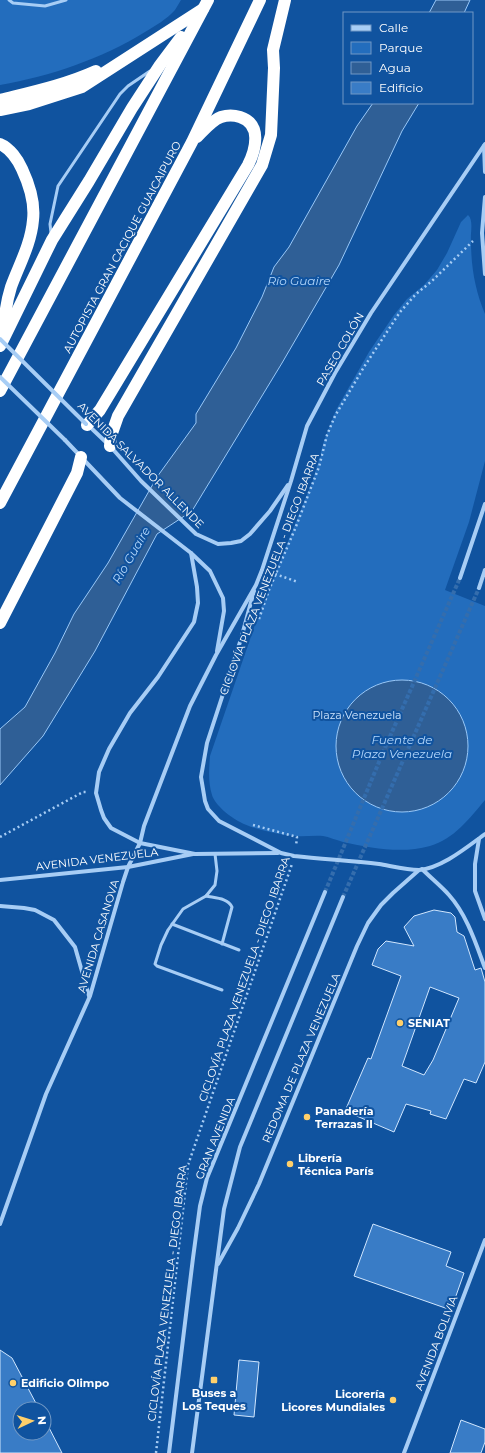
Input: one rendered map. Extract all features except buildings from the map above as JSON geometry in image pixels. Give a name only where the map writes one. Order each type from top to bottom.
[{"type":"highway","name":"AUTOPISTA GRAN CACIQUE GUAICAIPURO","points":[[0,503],[192,142],[260,0]]},
{"type":"highway","points":[[110,446],[111,436],[118,416],[262,165],[271,135],[274,68],[273,50],[285,0]]},
{"type":"highway","points":[[0,110],[30,104],[82,87],[126,59],[206,4]]},
{"type":"highway","points":[[1,341],[52,240],[132,108],[160,65],[206,4]]},
{"type":"highway","points":[[0,391],[206,4]]},
{"type":"highway","points":[[0,100],[79,79],[126,59]]},
{"type":"highway","points":[[87,424],[100,410],[248,165],[254,153],[256,137],[252,126],[246,119],[226,115],[219,118],[192,142]]},
{"type":"highway","points":[[0,144],[12,153],[27,180],[31,198],[33,219],[29,242],[11,288],[1,341]]},
{"type":"highway","points":[[0,623],[77,473],[81,457]]},
{"type":"street","points":[[484,145],[485,172]]},
{"type":"street","name":"PASEO COLÓN","points":[[256,585],[291,482],[307,426],[335,373],[371,313],[484,145]]},
{"type":"street","points":[[485,197],[482,233],[485,274]]},
{"type":"street","name":"AVENIDA SALVADOR ALLENDE","points":[[1,341],[110,446],[141,481],[196,534],[218,544],[241,541],[250,534],[270,511],[291,482]]},
{"type":"street","points":[[0,377],[65,440],[120,498],[191,553]]},
{"type":"street","points":[[460,578],[485,504]]},
{"type":"street","name":"AVENIDA CASANOVA","points":[[191,553],[210,571],[223,598],[224,611],[216,655]]},
{"type":"street","name":"REDOMA DE PLAZA VENEZUELA","points":[[191,553],[197,587],[198,603],[194,622],[158,677],[130,713],[109,749],[99,772],[96,792],[104,818],[111,828],[140,843],[195,854],[281,853],[294,856],[420,869],[434,866],[449,859],[485,834]]},
{"type":"street","points":[[479,588],[485,570]]},
{"type":"street","name":"AVENIDA CASANOVA","points":[[0,1224],[46,1094],[90,996],[128,867],[140,843],[144,826],[190,706],[216,655],[256,585]]},
{"type":"street","name":"REDOMA DE PLAZA VENEZUELA","points":[[256,585],[241,639],[207,743],[201,777],[208,809],[219,821],[281,853]]},
{"type":"street","points":[[478,839],[475,864],[475,891],[485,919]]},
{"type":"street","name":"AVENIDA VENEZUELA","points":[[0,880],[128,867],[195,854]]},
{"type":"street","points":[[420,869],[449,896],[462,914],[485,968]]},
{"type":"street","name":"REDOMA DE PLAZA VENEZUELA","points":[[217,1266],[238,1228],[259,1184],[357,946],[368,923],[381,905],[420,869]]},
{"type":"street","name":"GRAN AVENIDA","points":[[169,1453],[200,1206],[207,1178],[325,892]]},
{"type":"street","points":[[192,1453],[224,1209],[240,1147],[343,898]]},
{"type":"street","points":[[0,906],[34,910],[54,920],[75,947],[90,996]]},
{"type":"street","name":"AVENIDA BOLIVIA","points":[[404,1453],[485,1240]]},
{"type":"lane","points":[[9,0],[13,3],[44,6],[66,0]]},
{"type":"lane","points":[[52,240],[50,224],[58,186],[120,94],[128,86],[160,65]]},
{"type":"lane","points":[[216,854],[217,871],[215,884],[206,896],[183,909],[172,924],[161,945],[155,964],[222,990]]},
{"type":"lane","points":[[206,896],[226,901],[230,903],[232,907],[222,944]]},
{"type":"lane","points":[[172,924],[239,950]]},
{"type":"path","name":"CICLOVÍA PLAZA VENEZUELA - DIEGO IBARRA","points":[[258,619],[319,467],[335,416],[364,367],[400,312],[416,294],[482,233]]},
{"type":"path","points":[[262,570],[298,582]]},
{"type":"path","points":[[0,837],[83,792],[96,792]]},
{"type":"path","name":"CICLOVÍA PLAZA VENEZUELA - DIEGO IBARRA","points":[[156,1453],[188,1166],[294,856],[297,836],[248,824]]},
{"type":"green space","points":[[0,0],[181,0],[175,10],[157,25],[111,50],[75,65],[38,77],[0,85]]},
{"type":"green space","name":"Plaza Venezuela","points":[[468,215],[471,220],[471,251],[474,278],[485,314],[485,461],[469,522],[445,590],[485,606],[485,800],[460,828],[446,839],[430,846],[408,850],[376,848],[343,842],[323,836],[289,835],[245,825],[232,817],[216,803],[212,795],[209,771],[210,756],[259,613],[313,480],[324,441],[336,410],[369,352],[394,315],[407,299],[424,285],[437,270],[447,253],[461,222]]},
{"type":"water","points":[[436,0],[470,0],[464,12],[430,12]]},
{"type":"water","name":"Río Guaire","points":[[372,104],[418,104],[402,131],[339,265],[282,363],[192,511],[157,534],[95,651],[43,736],[0,785],[0,729],[25,707],[55,653],[74,614],[108,563],[157,477],[196,423],[196,414],[236,348],[262,297],[274,267],[289,247],[357,126]]},
{"type":"water","name":"Fuente de Plaza Venezuela","points":[[402,680],[427,685],[444,695],[453,704],[463,721],[468,746],[463,771],[453,788],[444,797],[427,807],[402,812],[377,807],[360,797],[351,788],[341,771],[336,746],[341,721],[351,704],[360,695],[377,685]]},
{"type":"tunnel","points":[[325,892],[384,750],[460,578]]},
{"type":"tunnel","points":[[343,897],[479,588]]},
{"type":"place","name":"SENIAT","points":[[400,1023]]},
{"type":"place","name":"Panadería Terrazas II","points":[[307,1117]]},
{"type":"place","name":"Librería Técnica París","points":[[290,1164]]},
{"type":"place","name":"Buses a Los Teques","points":[[214,1380]]},
{"type":"place","name":"Edificio Olimpo","points":[[13,1383]]},
{"type":"place","name":"Licorería Licores Mundiales","points":[[393,1400]]}]
